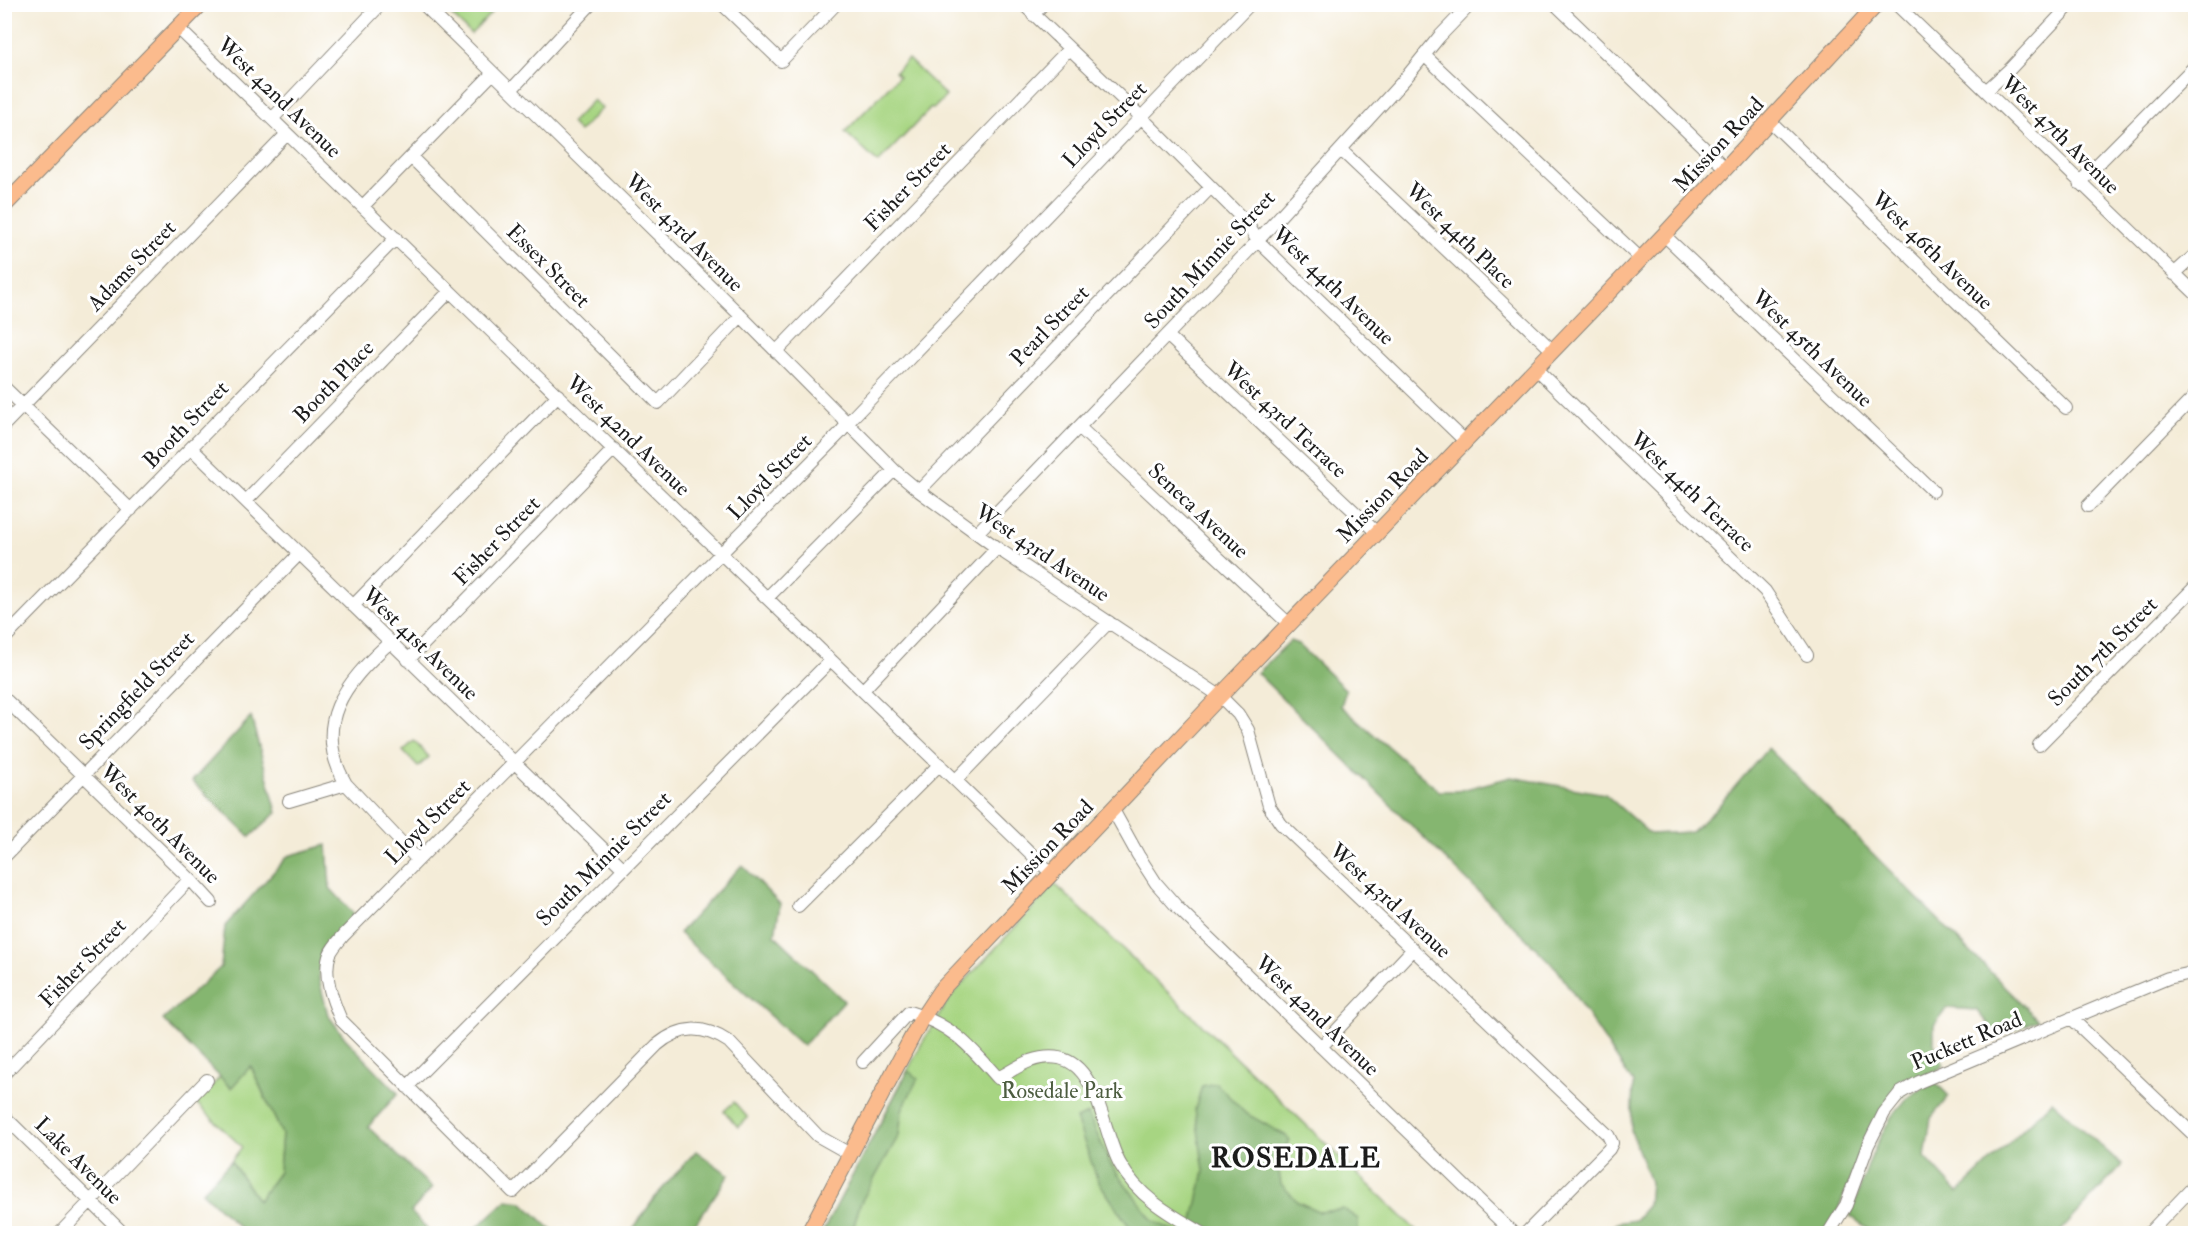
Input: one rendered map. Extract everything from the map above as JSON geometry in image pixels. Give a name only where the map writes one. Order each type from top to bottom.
[{"type":"main road","points":[[4,206],[201,4]]},
{"type":"main road","name":"Mission Road","points":[[808,1233],[922,1018],[940,991],[1220,696],[1664,235],[1771,122],[1877,4]]},
{"type":"street","points":[[272,119],[381,4]]},
{"type":"street","name":"West 43rd Avenue","points":[[423,4],[741,316],[894,470],[997,548],[1220,696],[1238,714],[1248,730],[1269,806],[1281,824],[1608,1135],[1612,1143],[1609,1149],[1525,1233]]},
{"type":"street","points":[[511,90],[591,4]]},
{"type":"street","points":[[722,4],[781,62],[836,4]]},
{"type":"street","name":"West 44th Avenue","points":[[1023,4],[1247,223],[1257,240],[1466,441]]},
{"type":"street","points":[[1033,15],[1043,4]]},
{"type":"street","name":"Lloyd Street","points":[[407,1087],[341,1020],[332,998],[328,978],[330,954],[336,945],[848,425],[862,407],[1250,4]]},
{"type":"street","points":[[1555,4],[1726,169]]},
{"type":"street","name":"West 47th Avenue","points":[[1896,4],[2196,294]]},
{"type":"street","points":[[1987,90],[2071,4]]},
{"type":"street","name":"South Minnie Street","points":[[977,533],[1250,250],[1466,9]]},
{"type":"street","name":"West 42nd Avenue","points":[[178,27],[1051,873]]},
{"type":"street","name":"Fisher Street","points":[[776,352],[1069,49]]},
{"type":"street","points":[[1424,55],[1641,259]]},
{"type":"street","points":[[2079,183],[2196,65]]},
{"type":"street","points":[[363,206],[493,73]]},
{"type":"street","name":"West 46th Avenue","points":[[1771,122],[2066,408]]},
{"type":"street","name":"Adams Street","points":[[4,425],[287,134]]},
{"type":"street","name":"West 44th Place","points":[[1341,150],[1553,351]]},
{"type":"street","name":"Essex Street","points":[[411,156],[658,403],[741,316]]},
{"type":"street","name":"Pearl Street","points":[[919,491],[1210,188]]},
{"type":"street","name":"West 45th Avenue","points":[[1664,235],[1933,491]]},
{"type":"street","name":"Booth Street","points":[[4,639],[396,238]]},
{"type":"street","points":[[2174,274],[2196,254]]},
{"type":"street","name":"Booth Place","points":[[246,501],[450,291]]},
{"type":"street","name":"West 43rd Terrace","points":[[1167,335],[1377,533]]},
{"type":"street","name":"West 44th Terrace","points":[[1536,369],[1765,591],[1807,655]]},
{"type":"street","points":[[4,387],[130,510]]},
{"type":"street","points":[[353,606],[558,395]]},
{"type":"street","points":[[2088,506],[2196,395]]},
{"type":"street","name":"Seneca Avenue","points":[[1080,427],[1289,624]]},
{"type":"street","name":"West 41st Avenue","points":[[190,448],[623,868]]},
{"type":"street","name":"Fisher Street","points":[[408,660],[614,449]]},
{"type":"street","points":[[767,598],[894,470]]},
{"type":"street","points":[[863,690],[997,548]]},
{"type":"street","name":"Springfield Street","points":[[4,857],[299,554]]},
{"type":"street","name":"South 7th Street","points":[[2039,745],[2196,586]]},
{"type":"street","points":[[957,780],[1109,622]]},
{"type":"street","points":[[389,643],[350,681],[339,700],[333,718],[334,757],[346,784],[418,860]]},
{"type":"street","name":"South Minnie Street","points":[[407,1087],[831,660]]},
{"type":"street","name":"West 40th Avenue","points":[[4,698],[211,902]]},
{"type":"street","points":[[798,906],[940,764]]},
{"type":"street","points":[[289,801],[346,784]]},
{"type":"street","name":"West 42nd Avenue","points":[[1113,810],[1156,883],[1178,908],[1514,1233]]},
{"type":"street","name":"Fisher Street","points":[[4,1074],[190,879]]},
{"type":"street","points":[[1322,1047],[1413,949]]},
{"type":"street","name":"Puckett Road","points":[[1827,1233],[1846,1205],[1868,1145],[1884,1113],[1900,1094],[1918,1082],[2168,978],[2187,974],[2196,969]]},
{"type":"street","points":[[863,1062],[906,1014],[911,1013],[938,1022],[949,1029],[974,1051],[998,1078],[1030,1061],[1052,1057],[1070,1063],[1084,1074],[1095,1092],[1107,1133],[1120,1164],[1138,1189],[1162,1210],[1204,1233]]},
{"type":"street","points":[[2071,1018],[2196,1137]]},
{"type":"street","points":[[407,1087],[513,1191],[657,1045],[666,1038],[686,1030],[700,1030],[715,1033],[729,1042],[818,1136],[850,1154]]},
{"type":"street","points":[[59,1233],[207,1080]]},
{"type":"street","name":"Lake Avenue","points":[[4,1116],[124,1233]]},
{"type":"street","points":[[2148,1233],[2196,1184]]},
{"type":"green space","points":[[441,5],[499,5],[471,34]]},
{"type":"green space","points":[[908,59],[946,96],[933,109],[931,108],[878,163],[845,132],[899,76],[895,72]]},
{"type":"green space","points":[[593,100],[602,108],[579,132],[571,123]]},
{"type":"green space","points":[[1290,641],[1298,644],[1346,690],[1341,706],[1439,791],[1458,791],[1511,777],[1605,794],[1650,834],[1691,832],[1715,810],[1768,748],[2038,1020],[1998,1036],[1976,1010],[1947,1008],[1934,1025],[1934,1044],[1944,1065],[1882,1111],[1837,1212],[1824,1233],[1603,1233],[1617,1223],[1635,1220],[1648,1205],[1650,1182],[1631,1131],[1633,1083],[1557,969],[1257,673]]},
{"type":"green space","points":[[251,717],[277,812],[250,837],[192,781]]},
{"type":"green space","points":[[414,741],[429,757],[418,767],[403,751]]},
{"type":"green space","points":[[327,845],[330,888],[354,914],[321,952],[319,979],[328,1015],[345,1038],[398,1093],[368,1127],[432,1188],[411,1212],[431,1233],[242,1233],[240,1228],[202,1192],[231,1161],[258,1201],[279,1172],[282,1134],[251,1066],[231,1088],[163,1020],[221,967],[225,926],[288,856]]},
{"type":"green space","points":[[742,865],[780,904],[775,935],[844,1001],[803,1046],[679,933]]},
{"type":"green space","name":"Rosedale Park","points":[[1055,884],[1419,1233],[822,1234],[922,1043],[951,996]]},
{"type":"green space","points":[[250,1065],[282,1134],[279,1172],[258,1201],[231,1161],[242,1147],[196,1103],[220,1077],[231,1088]]},
{"type":"green space","points":[[908,1071],[918,1078],[902,1110],[899,1135],[860,1204],[852,1233],[822,1233]]},
{"type":"green space","points":[[1935,1082],[1949,1096],[1931,1118],[1925,1157],[1958,1193],[2052,1101],[2122,1165],[2059,1233],[1875,1233],[1850,1216],[1872,1154],[1896,1111],[1910,1096]]},
{"type":"green space","points":[[1216,1083],[1245,1113],[1290,1140],[1278,1165],[1281,1184],[1298,1202],[1320,1212],[1343,1209],[1358,1219],[1358,1233],[1190,1234],[1204,1171],[1195,1109],[1202,1086]]},
{"type":"green space","points":[[734,1102],[748,1118],[738,1127],[724,1111]]},
{"type":"green space","points":[[1088,1114],[1111,1165],[1153,1221],[1178,1233],[1143,1233],[1131,1229],[1098,1181],[1076,1119]]},
{"type":"green space","points":[[696,1151],[729,1175],[689,1233],[630,1233],[656,1196]]},
{"type":"green space","points":[[507,1200],[522,1202],[555,1233],[471,1233]]},
{"type":"district","name":"ROSEDALE","points":[[1296,1157]]}]
